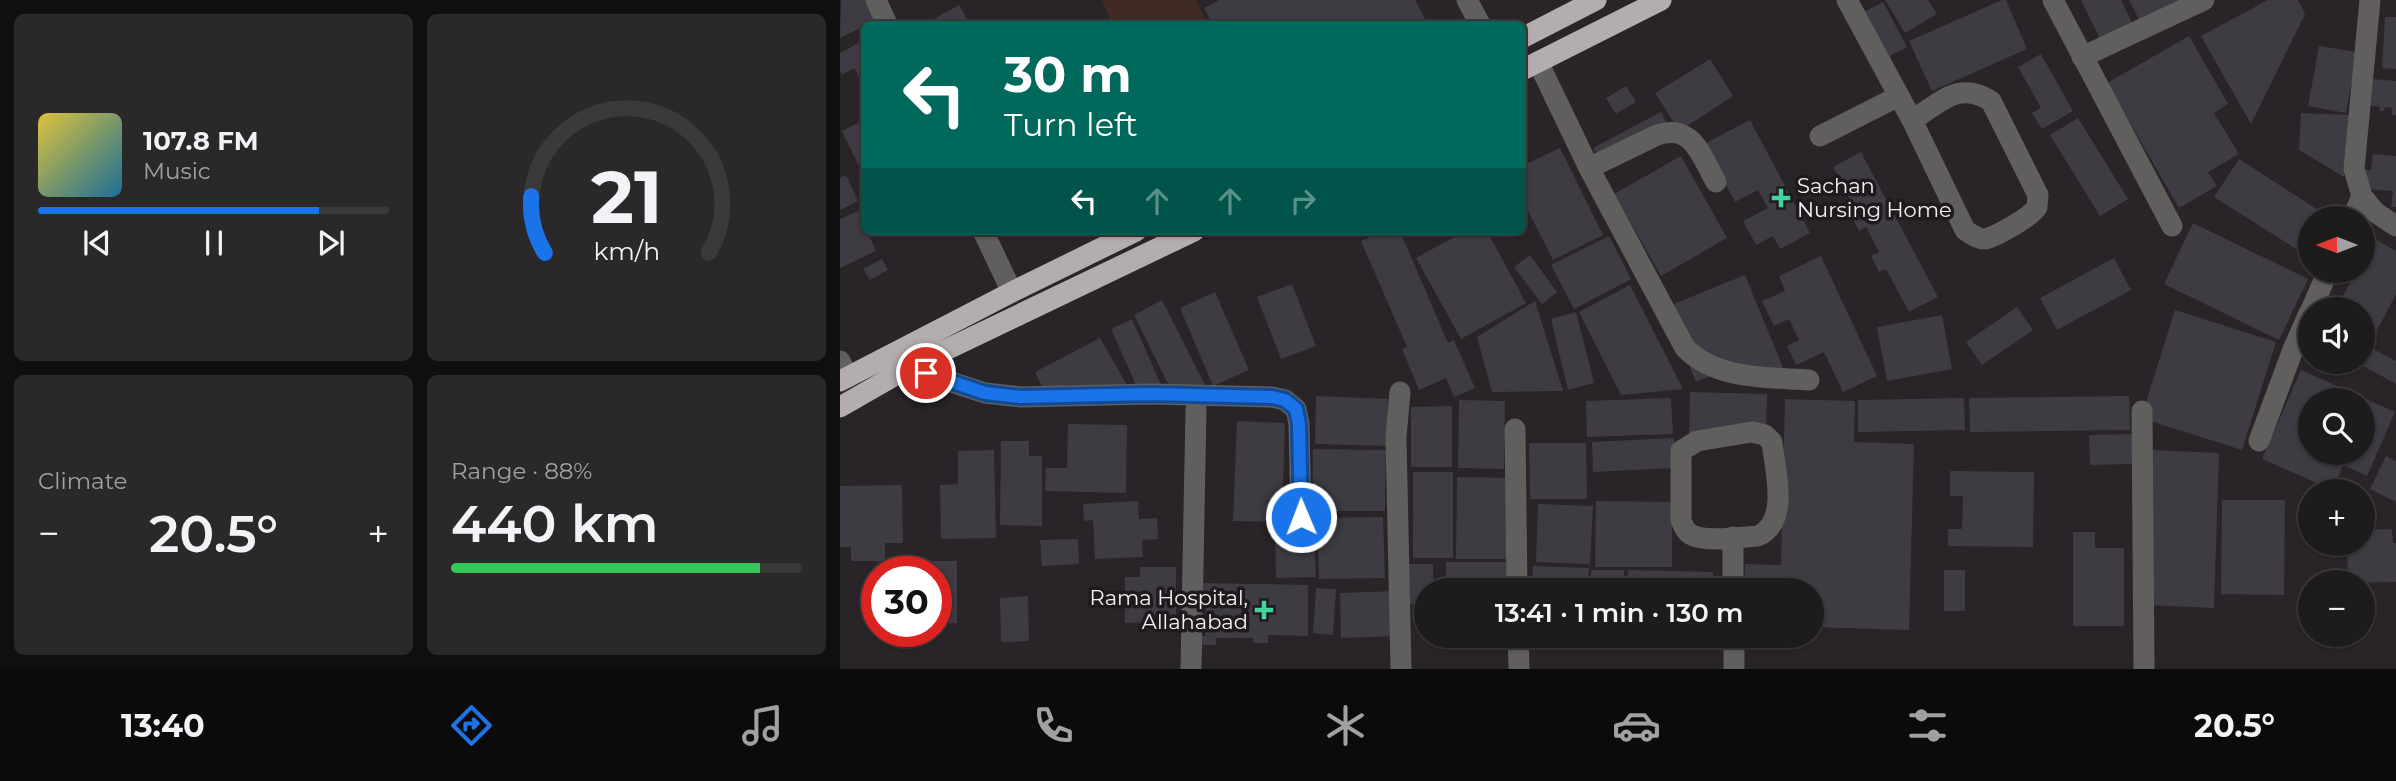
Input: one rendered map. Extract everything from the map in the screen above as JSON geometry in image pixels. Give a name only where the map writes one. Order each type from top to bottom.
[{"type":"highway","points":[[1526,36],[1596,0]]},
{"type":"highway","points":[[1530,66],[1661,0]]},
{"type":"highway","points":[[843,373],[1128,235]]},
{"type":"highway","points":[[840,407],[908,368],[1186,235]]},
{"type":"street","points":[[876,0],[886,21]]},
{"type":"street","points":[[1467,0],[1478,21]]},
{"type":"street","points":[[1846,0],[1912,120],[1965,230],[1983,239],[1997,235],[2032,213],[2037,206],[2038,195],[1991,101],[1979,94],[1961,91],[1912,120]]},
{"type":"street","points":[[2053,0],[2172,226]]},
{"type":"street","points":[[2082,57],[2204,0]]},
{"type":"street","points":[[2370,0],[2354,169],[2362,196],[2375,212],[2396,226]]},
{"type":"street","points":[[1530,66],[1685,348],[1699,361],[1721,371],[1809,380]]},
{"type":"street","points":[[1820,136],[1899,96]]},
{"type":"street","points":[[1589,169],[1664,132],[1679,133],[1691,138],[1716,182]]},
{"type":"street","points":[[2358,206],[2362,196]]},
{"type":"street","points":[[986,235],[1012,292]]},
{"type":"street","points":[[2259,441],[2298,338]]},
{"type":"street","points":[[908,368],[985,393],[1020,397],[1151,394],[1272,397],[1285,400],[1296,409],[1299,424],[1301,517]]},
{"type":"street","points":[[1400,392],[1396,437],[1401,669]]},
{"type":"street","points":[[1191,669],[1196,409]]},
{"type":"street","points":[[2142,411],[2144,669]]},
{"type":"street","points":[[1515,429],[1517,578]]},
{"type":"street","points":[[1752,432],[1765,435],[1772,442],[1779,512],[1765,534],[1733,537],[1704,538],[1691,535],[1684,528],[1681,520],[1681,451],[1697,441],[1752,432]]},
{"type":"street","points":[[1733,537],[1734,578]]},
{"type":"street","points":[[1518,648],[1519,669]]},
{"type":"street","points":[[1734,648],[1734,669]]},
{"type":"shaded area","points":[[1102,0],[1196,0],[1206,21],[1111,21]]},
{"type":"building","points":[[841,0],[870,0],[879,19],[861,21],[861,28],[840,38]]},
{"type":"building","points":[[1219,0],[1415,0],[1426,21],[1211,21],[1204,8]]},
{"type":"building","points":[[1885,0],[1928,0],[1937,14],[1905,33]]},
{"type":"building","points":[[2006,0],[2027,49],[1932,91],[1909,41]]},
{"type":"building","points":[[2081,0],[2121,0],[2137,33],[2105,49]]},
{"type":"building","points":[[2129,0],[2202,0],[2147,35]]},
{"type":"building","points":[[2268,0],[2298,0],[2305,14],[2251,124],[2201,36]]},
{"type":"building","points":[[1883,2],[1907,47],[1888,57],[1864,12]]},
{"type":"building","points":[[959,5],[968,21],[930,21]]},
{"type":"building","points":[[2385,17],[2396,17],[2396,69],[2382,68]]},
{"type":"building","points":[[2189,36],[2228,104],[2214,113],[2239,154],[2208,172],[2217,186],[2179,208],[2107,83]]},
{"type":"building","points":[[861,42],[861,81],[854,68],[842,75],[840,53]]},
{"type":"building","points":[[2319,46],[2357,52],[2346,113],[2308,106]]},
{"type":"building","points":[[2041,54],[2073,111],[2042,129],[2032,113],[2041,108],[2018,67]]},
{"type":"building","points":[[1710,59],[1733,96],[1679,131],[1655,93]]},
{"type":"building","points":[[2373,79],[2396,81],[2396,115],[2392,115],[2392,108],[2385,107],[2384,111],[2379,111],[2380,107],[2363,105]]},
{"type":"building","points":[[1626,86],[1636,102],[1616,114],[1606,98]]},
{"type":"building","points":[[1661,112],[1672,133],[1605,170],[1593,148]]},
{"type":"building","points":[[2301,113],[2352,115],[2344,177],[2299,150]]},
{"type":"building","points":[[2078,118],[2128,199],[2100,216],[2050,135]]},
{"type":"building","points":[[1750,120],[1810,233],[1780,249],[1773,236],[1756,245],[1743,221],[1768,208],[1758,190],[1735,202],[1704,144]]},
{"type":"building","points":[[861,122],[861,171],[842,131]]},
{"type":"building","points":[[1560,148],[1603,235],[1553,260],[1526,207],[1526,164]]},
{"type":"building","points":[[1861,152],[1938,297],[1909,312],[1886,269],[1879,272],[1871,256],[1879,252],[1866,227],[1859,231],[1850,213],[1856,210],[1833,167]]},
{"type":"building","points":[[2373,154],[2396,156],[2396,207],[2391,207],[2393,191],[2363,189],[2364,170],[2371,170]]},
{"type":"building","points":[[1681,156],[1727,238],[1661,276],[1614,194]]},
{"type":"building","points":[[2239,159],[2312,206],[2298,206],[2298,250],[2214,197]]},
{"type":"building","points":[[846,175],[858,201],[840,210],[840,178]]},
{"type":"building","points":[[858,211],[861,235],[869,235],[876,251],[840,268],[840,219]]},
{"type":"building","points":[[2193,223],[2298,274],[2298,284],[2306,284],[2279,340],[2164,284]]},
{"type":"building","points":[[1375,235],[1402,235],[1448,343],[1454,340],[1475,388],[1454,397],[1446,378],[1419,390],[1402,349],[1407,347],[1361,241]]},
{"type":"building","points":[[1458,235],[1489,235],[1526,303],[1461,339],[1416,258]]},
{"type":"building","points":[[1609,236],[1631,279],[1574,309],[1551,265]]},
{"type":"building","points":[[2375,239],[2396,251],[2396,294],[2375,334],[2375,297],[2342,297],[2350,284],[2375,284]]},
{"type":"building","points":[[1530,255],[1557,292],[1542,304],[1514,267]]},
{"type":"building","points":[[1821,256],[1877,376],[1843,392],[1824,352],[1796,365],[1787,346],[1799,340],[1789,319],[1774,326],[1762,301],[1785,291],[1779,276]]},
{"type":"building","points":[[2114,258],[2131,290],[2057,330],[2040,298]]},
{"type":"building","points":[[882,259],[888,270],[870,280],[863,269]]},
{"type":"building","points":[[1745,275],[1784,370],[1746,386],[1738,365],[1696,382],[1666,307]]},
{"type":"building","points":[[1292,284],[1316,346],[1281,359],[1257,297]]},
{"type":"building","points":[[1630,285],[1683,389],[1621,395],[1579,312]]},
{"type":"building","points":[[1215,292],[1249,370],[1213,386],[1180,308]]},
{"type":"building","points":[[1162,300],[1205,385],[1176,400],[1134,315]]},
{"type":"building","points":[[1535,301],[1563,391],[1492,392],[1477,337]]},
{"type":"building","points":[[2017,307],[2033,330],[1982,365],[1966,342]]},
{"type":"building","points":[[2175,310],[2276,342],[2242,450],[2141,418]]},
{"type":"building","points":[[1576,312],[1594,383],[1568,390],[1551,319]]},
{"type":"building","points":[[1942,315],[1952,369],[1887,381],[1877,327]]},
{"type":"building","points":[[1132,319],[1166,396],[1145,405],[1111,329]]},
{"type":"building","points":[[1100,338],[1137,402],[1050,404],[1035,372]]},
{"type":"building","points":[[2375,350],[2396,361],[2396,384],[2375,372]]},
{"type":"building","points":[[2299,374],[2310,374],[2341,388],[2298,388],[2298,465],[2343,465],[2337,479],[2308,479],[2262,459]]},
{"type":"building","points":[[1690,392],[1767,394],[1766,438],[1689,436]]},
{"type":"building","points":[[1316,396],[1388,399],[1387,446],[1315,444]]},
{"type":"building","points":[[2129,396],[2130,430],[1970,432],[1969,398]]},
{"type":"building","points":[[1671,398],[1673,434],[1587,437],[1586,401]]},
{"type":"building","points":[[1964,398],[1965,430],[1858,432],[1858,400]]},
{"type":"building","points":[[1785,399],[1855,401],[1854,442],[1914,444],[1909,630],[1824,627],[1824,578],[1744,578],[1745,564],[1781,565]]},
{"type":"building","points":[[1459,400],[1505,401],[1504,469],[1458,468]]},
{"type":"building","points":[[2375,403],[2395,412],[2375,458]]},
{"type":"building","points":[[1452,406],[1452,467],[1411,467],[1411,407]]},
{"type":"building","points":[[1237,421],[1285,423],[1282,522],[1233,521]]},
{"type":"building","points":[[1068,424],[1127,425],[1126,493],[1045,491],[1046,468],[1067,468]]},
{"type":"building","points":[[2132,434],[2132,464],[2090,465],[2089,435]]},
{"type":"building","points":[[1674,438],[1675,468],[1593,472],[1592,442]]},
{"type":"building","points":[[1001,441],[1029,441],[1029,456],[1042,456],[1042,526],[1000,525]]},
{"type":"building","points":[[1529,443],[1586,443],[1587,499],[1530,499]]},
{"type":"building","points":[[1313,449],[1386,450],[1385,511],[1312,511]]},
{"type":"building","points":[[994,450],[996,538],[941,539],[940,485],[958,484],[958,451]]},
{"type":"building","points":[[2150,450],[2219,453],[2214,608],[2145,605]]},
{"type":"building","points":[[2386,456],[2396,461],[2396,502],[2375,492],[2375,479]]},
{"type":"building","points":[[2343,465],[2372,465],[2367,476]]},
{"type":"building","points":[[1950,471],[2034,472],[2033,547],[1948,546],[1948,529],[1962,529],[1963,496],[1950,496]]},
{"type":"building","points":[[1413,472],[1453,472],[1453,558],[1413,558]]},
{"type":"building","points":[[1457,477],[1511,478],[1511,559],[1456,559]]},
{"type":"building","points":[[902,485],[903,543],[885,543],[885,556],[861,556],[861,561],[851,561],[851,547],[840,547],[840,486]]},
{"type":"building","points":[[2222,500],[2285,500],[2284,595],[2221,594]]},
{"type":"building","points":[[1138,501],[1139,519],[1157,518],[1158,539],[1142,540],[1143,557],[1095,559],[1093,520],[1084,521],[1083,504]]},
{"type":"building","points":[[1596,501],[1672,502],[1672,567],[1595,567]]},
{"type":"building","points":[[1538,504],[1593,506],[1590,564],[1536,562]]},
{"type":"building","points":[[1383,517],[1385,578],[1319,579],[1317,518]]},
{"type":"building","points":[[1314,529],[1316,577],[1276,578],[1275,530]]},
{"type":"building","points":[[2392,529],[2393,543],[2396,543],[2396,582],[2375,582],[2375,570],[2348,570],[2347,556],[2375,556],[2375,530]]},
{"type":"building","points":[[2073,532],[2095,532],[2095,548],[2124,548],[2124,626],[2073,626]]},
{"type":"building","points":[[1078,539],[1079,564],[1042,566],[1040,540]]},
{"type":"building","points":[[952,561],[957,561],[957,623],[952,623]]},
{"type":"building","points":[[1446,562],[1511,562],[1511,578],[1446,578]]},
{"type":"building","points":[[1407,564],[1433,564],[1433,578],[1414,578],[1414,604],[1407,604]]},
{"type":"building","points":[[1533,566],[1589,568],[1589,578],[1532,578]]},
{"type":"building","points":[[1140,567],[1176,567],[1176,622],[1125,623],[1125,577],[1140,577]]},
{"type":"building","points":[[1591,570],[1624,570],[1624,578],[1591,578]]},
{"type":"building","points":[[1628,570],[1713,572],[1713,578],[1628,578]]},
{"type":"building","points":[[1944,570],[1965,570],[1965,611],[1944,611]]},
{"type":"building","points":[[1200,583],[1308,585],[1308,636],[1268,635],[1268,643],[1253,643],[1253,638],[1216,638],[1216,645],[1200,645],[1200,636],[1205,636],[1206,609],[1199,608]]},
{"type":"building","points":[[1316,588],[1336,589],[1333,635],[1313,633]]},
{"type":"building","points":[[1394,591],[1396,636],[1341,638],[1340,593]]},
{"type":"building","points":[[1028,596],[1029,641],[1001,642],[1000,598]]},
{"type":"place","name":"Sachan Nursing Home","points":[[1781,198]]},
{"type":"place","name":"Rama Hospital, Allahabad","points":[[1264,610]]},
{"type":"route","points":[[926,373],[985,393],[1020,397],[1151,394],[1272,397],[1285,400],[1296,409],[1299,424],[1301,517]]}]
